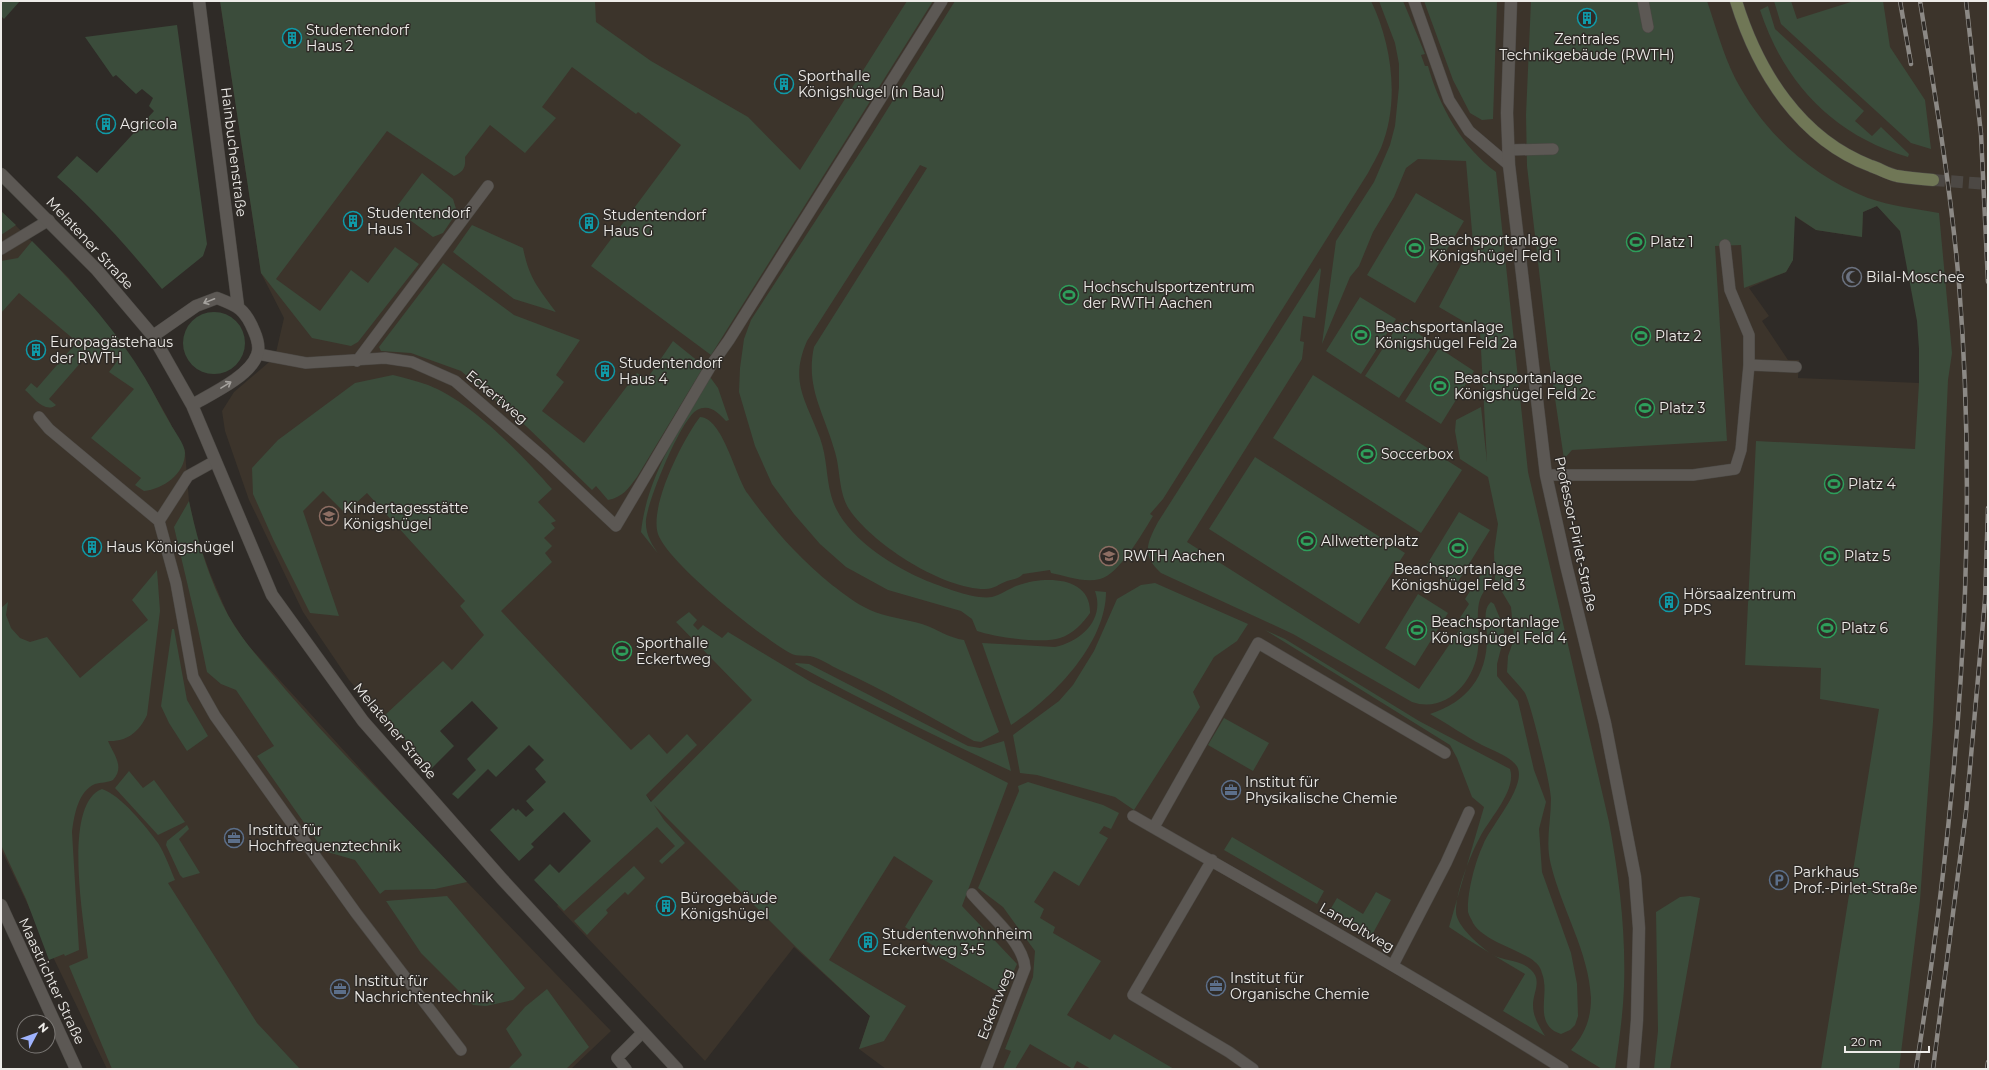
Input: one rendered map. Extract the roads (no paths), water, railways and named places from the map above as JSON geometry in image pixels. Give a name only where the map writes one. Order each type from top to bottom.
[{"type":"street","name":"Hainbuchenstraße","points":[[199,1],[238,306]]},
{"type":"street","name":"Professor-Pirlet-Straße","points":[[1511,1],[1507,114],[1509,165],[1546,475],[1566,565],[1605,723],[1635,877],[1639,928],[1637,1020],[1633,1069]]},
{"type":"street","points":[[1736,1],[1756,54],[1789,107],[1808,125],[1829,144],[1860,162],[1896,176],[1933,180]]},
{"type":"street","name":"Melatener Straße","points":[[1,174],[49,220],[97,270],[153,336],[192,405],[272,595],[363,721],[502,879],[677,1069]]},
{"type":"street","points":[[153,336],[196,306],[217,298],[238,306],[250,322],[257,338],[258,354],[252,364],[237,378],[192,405]]},
{"type":"street","name":"Maastrichter Straße","points":[[1,905],[76,1069]]},
{"type":"lane","name":"Eckertweg","points":[[258,354],[306,363],[357,361],[385,358],[412,362],[455,381],[522,438],[616,526],[712,364],[729,340],[942,1]]},
{"type":"lane","points":[[1414,1],[1449,100],[1469,131],[1509,165]]},
{"type":"lane","points":[[1644,1],[1648,27]]},
{"type":"lane","points":[[1508,150],[1553,149]]},
{"type":"lane","points":[[357,361],[488,186]]},
{"type":"lane","points":[[1,249],[49,220]]},
{"type":"lane","points":[[1546,475],[1693,475],[1735,469],[1742,450],[1749,365],[1749,335],[1730,290],[1725,245]]},
{"type":"lane","points":[[1749,365],[1796,367]]},
{"type":"lane","points":[[39,417],[49,429],[159,522],[176,583],[193,677],[215,716],[356,913],[461,1050]]},
{"type":"lane","points":[[159,522],[188,476],[215,461]]},
{"type":"lane","points":[[1154,828],[1258,643],[1444,753]]},
{"type":"lane","points":[[1393,965],[1446,863],[1469,812]]},
{"type":"lane","name":"Landoltweg","points":[[1133,816],[1212,860],[1473,1012],[1563,1069]]},
{"type":"lane","points":[[1212,860],[1134,995],[1229,1052],[1253,1069]]},
{"type":"lane","name":"Eckertweg","points":[[972,894],[1004,930],[1021,952],[1025,968],[986,1069]]},
{"type":"lane","points":[[626,1069],[617,1058],[643,1032]]},
{"type":"tunnel","points":[[1933,180],[1988,184]]},
{"type":"railway","points":[[1900,1],[1911,64]]},
{"type":"railway","points":[[1916,1069],[1943,874],[1953,776],[1961,678],[1967,481],[1965,382],[1956,248],[1942,142],[1920,1]]},
{"type":"railway","points":[[1966,1],[1981,134],[1988,282]]},
{"type":"railway","points":[[1933,1069],[1966,812],[1985,600],[1988,508]]},
{"type":"railway","points":[[1987,1069],[1988,1062]]},
{"type":"place","name":"Zentrales Technikgebäude (RWTH)","points":[[1587,18]]},
{"type":"place","name":"Studentendorf Haus 2","points":[[292,38]]},
{"type":"place","name":"Sporthalle Königshügel (in Bau)","points":[[784,84]]},
{"type":"place","name":"Agricola","points":[[106,124]]},
{"type":"place","name":"Studentendorf Haus 1","points":[[353,221]]},
{"type":"place","name":"Studentendorf Haus G","points":[[589,223]]},
{"type":"place","name":"Platz 1","points":[[1636,242]]},
{"type":"place","name":"Beachsportanlage Königshügel Feld 1","points":[[1415,248]]},
{"type":"place","name":"Bilal-Moschee","points":[[1852,277]]},
{"type":"place","name":"Hochschulsportzentrum der RWTH Aachen","points":[[1069,295]]},
{"type":"place","name":"Beachsportanlage Königshügel Feld 2a","points":[[1361,335]]},
{"type":"place","name":"Platz 2","points":[[1641,336]]},
{"type":"place","name":"Europagästehaus der RWTH","points":[[36,350]]},
{"type":"place","name":"Studentendorf Haus 4","points":[[605,371]]},
{"type":"place","name":"Beachsportanlage Königshügel Feld 2c","points":[[1440,386]]},
{"type":"place","name":"Platz 3","points":[[1645,408]]},
{"type":"place","name":"Soccerbox","points":[[1367,454]]},
{"type":"place","name":"Platz 4","points":[[1834,484]]},
{"type":"place","name":"Kindertagesstätte Königshügel","points":[[329,516]]},
{"type":"place","name":"Allwetterplatz","points":[[1307,541]]},
{"type":"place","name":"Haus Königshügel","points":[[92,547]]},
{"type":"place","name":"Beachsportanlage Königshügel Feld 3","points":[[1458,548]]},
{"type":"place","name":"RWTH Aachen","points":[[1109,556]]},
{"type":"place","name":"Platz 5","points":[[1830,556]]},
{"type":"place","name":"Hörsaalzentrum PPS","points":[[1669,602]]},
{"type":"place","name":"Platz 6","points":[[1827,628]]},
{"type":"place","name":"Beachsportanlage Königshügel Feld 4","points":[[1417,630]]},
{"type":"place","name":"Sporthalle Eckertweg","points":[[622,651]]},
{"type":"place","name":"Institut für Physikalische Chemie","points":[[1231,790]]},
{"type":"place","name":"Institut für Hochfrequenztechnik","points":[[234,838]]},
{"type":"place","name":"Parkhaus Prof.-Pirlet-Straße","points":[[1779,880]]},
{"type":"place","name":"Bürogebäude Königshügel","points":[[666,906]]},
{"type":"place","name":"Studentenwohnheim Eckertweg 3+5","points":[[868,942]]},
{"type":"place","name":"Institut für Organische Chemie","points":[[1216,986]]},
{"type":"place","name":"Institut für Nachrichtentechnik","points":[[340,989]]}]
